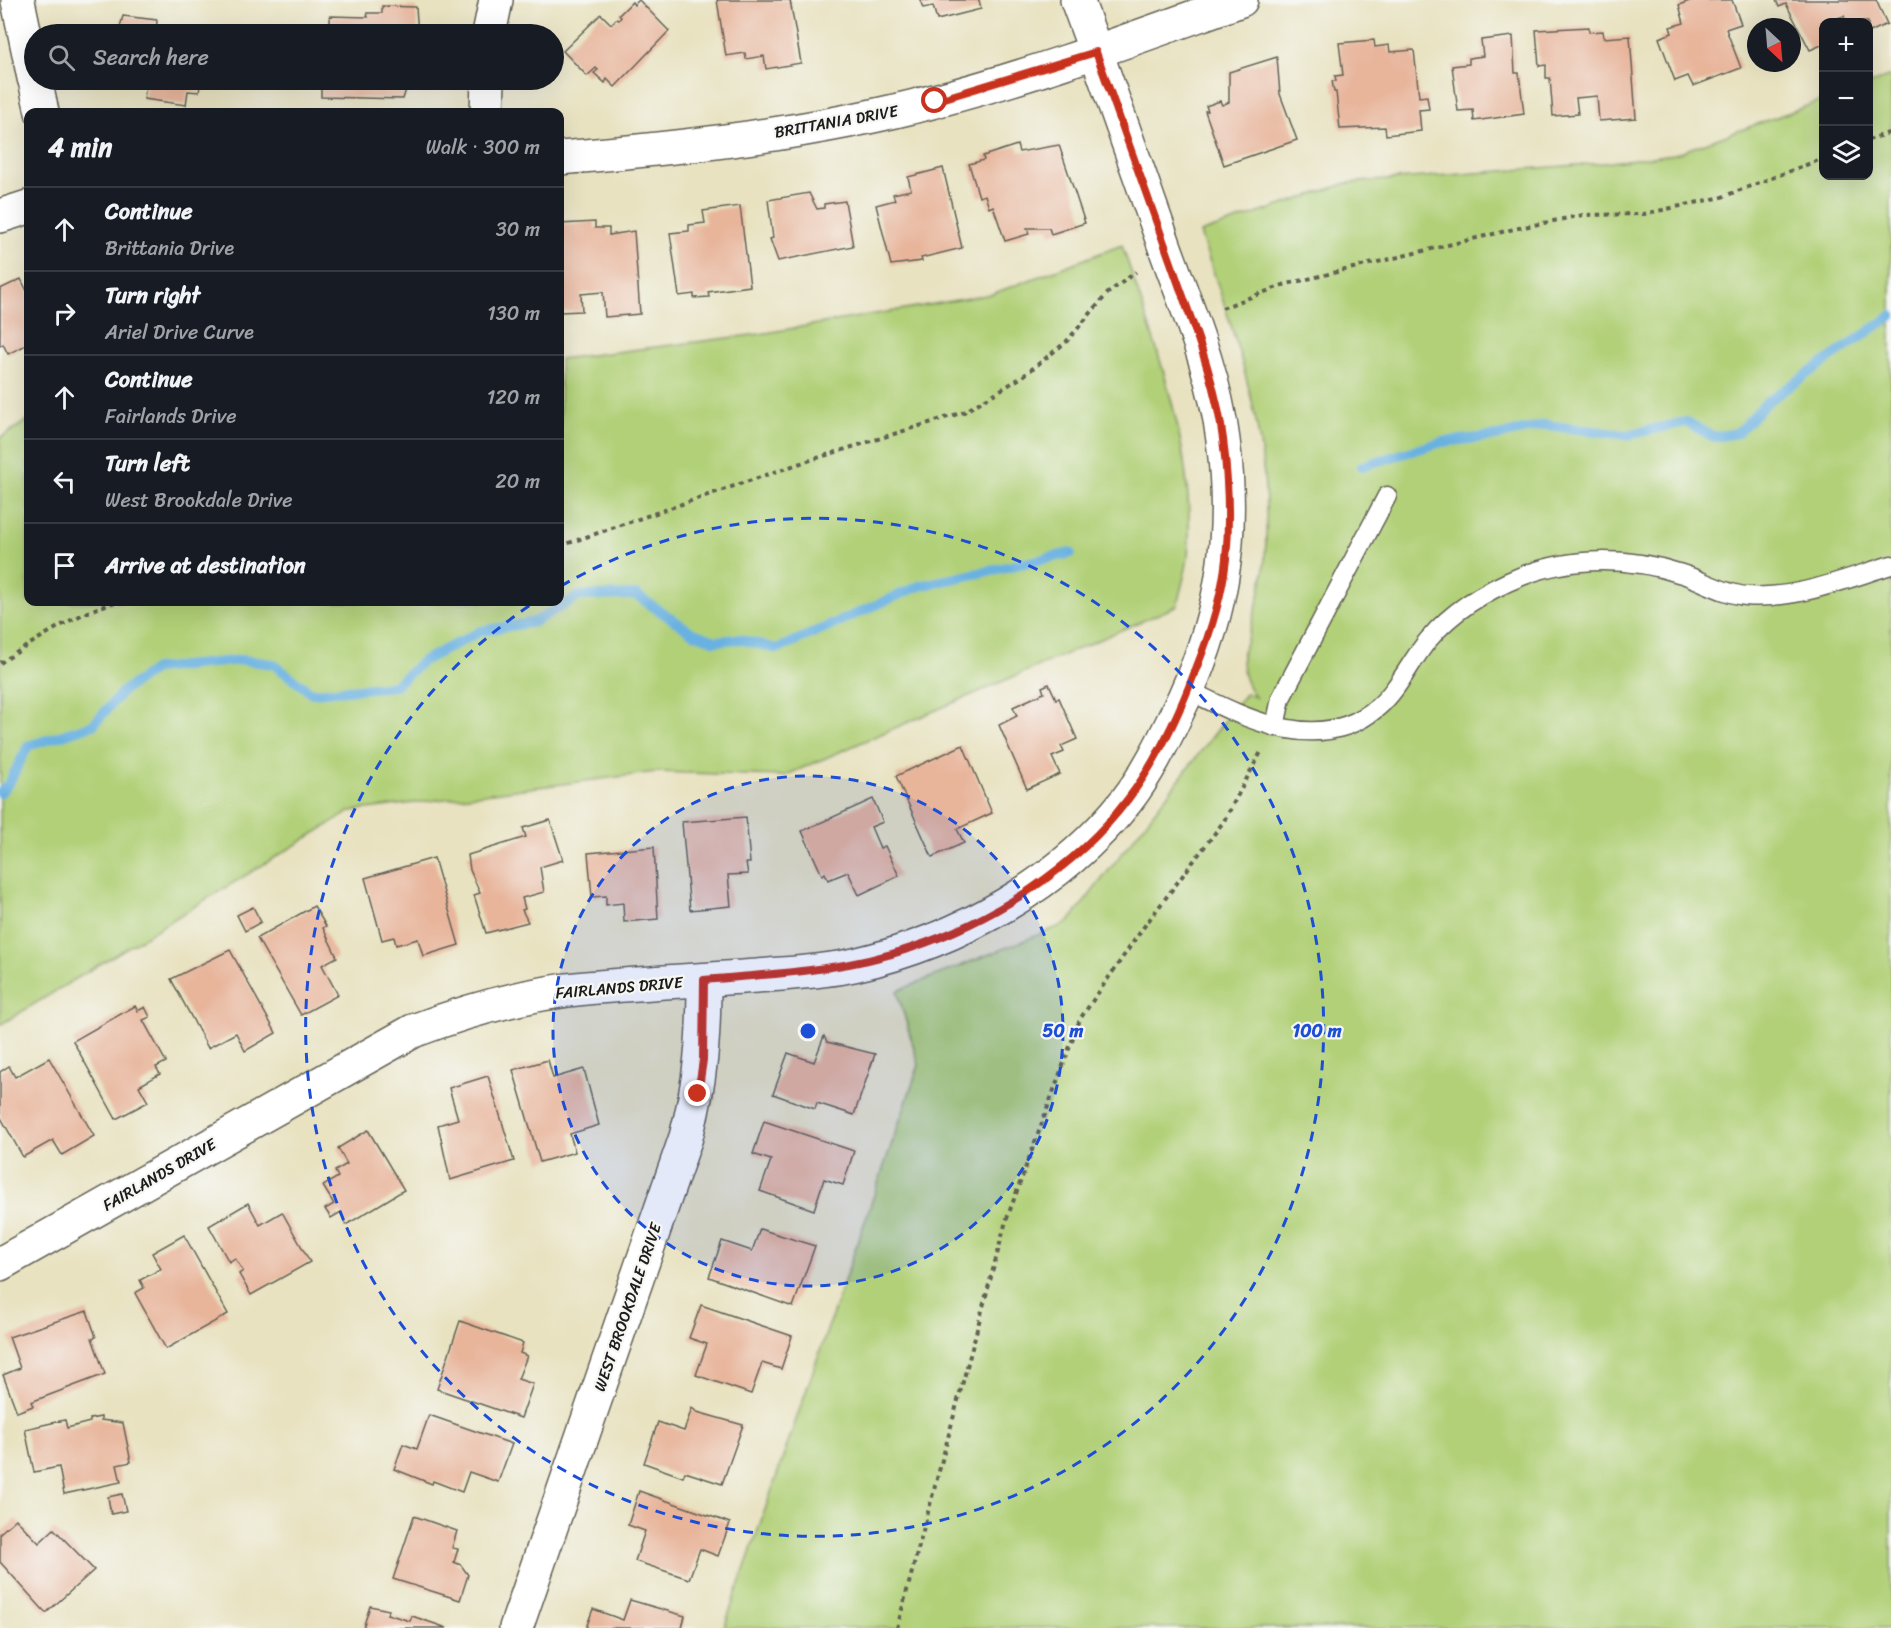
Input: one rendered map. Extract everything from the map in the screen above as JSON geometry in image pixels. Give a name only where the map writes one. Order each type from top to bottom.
[{"type":"street","points":[[491,24],[496,0]]},
{"type":"street","name":"FAIRLANDS DRIVE","points":[[0,1264],[413,1031],[460,1014],[524,997],[582,988],[704,980],[851,965],[912,948],[972,924],[1030,889],[1085,845],[1128,799],[1160,749],[1188,690],[1214,621],[1226,561],[1229,499],[1223,435],[1206,363],[1077,0]]},
{"type":"street","name":"BRITTANIA DRIVE","points":[[564,158],[660,150],[848,120],[935,101],[1096,52],[1241,0]]},
{"type":"street","points":[[18,1],[24,29]]},
{"type":"street","points":[[37,90],[41,108]]},
{"type":"street","points":[[487,108],[488,90]]},
{"type":"street","points":[[0,216],[24,208]]},
{"type":"street","name":"WEST BROOKDALE DRIVE","points":[[516,1628],[686,1137],[698,1094],[703,1060],[704,980]]},
{"type":"lane","points":[[1275,727],[1281,698],[1387,496]]},
{"type":"lane","points":[[1188,690],[1237,714],[1275,727],[1306,732],[1333,731],[1357,721],[1378,707],[1429,639],[1460,609],[1488,591],[1523,575],[1563,564],[1601,561],[1643,563],[1743,596],[1768,596],[1805,591],[1891,565]]},
{"type":"path","points":[[1873,139],[1891,132]]},
{"type":"path","points":[[1221,309],[1283,285],[1514,229],[1583,215],[1644,214],[1722,197],[1819,160]]},
{"type":"path","points":[[564,545],[798,464],[964,412],[1022,377],[1066,342],[1108,293],[1136,272]]},
{"type":"path","points":[[0,663],[52,631],[101,606]]},
{"type":"path","points":[[897,1628],[1006,1221],[1080,1019],[1143,928],[1224,821],[1275,727]]},
{"type":"green space","points":[[1891,76],[1891,1628],[724,1628],[919,1065],[897,991],[1068,923],[1246,693],[1255,697],[1245,678],[1242,656],[1264,570],[1266,515],[1264,473],[1250,392],[1200,233],[1347,183],[1603,163],[1675,154],[1819,101],[1819,180],[1873,180],[1873,83]]},
{"type":"green space","points":[[1122,245],[1160,359],[1180,437],[1189,517],[1188,557],[1177,606],[784,776],[656,772],[351,811],[0,1025],[0,438],[24,423],[24,606],[564,606],[564,358],[760,334],[992,294]]},
{"type":"building","points":[[639,0],[669,31],[615,87],[607,79],[605,83],[594,73],[598,70],[596,68],[587,76],[564,50],[601,14],[611,24],[616,19],[619,20],[621,17],[619,15],[632,2],[634,5]]},
{"type":"building","points":[[717,0],[790,0],[801,63],[766,69],[764,56],[746,59],[745,53],[726,56]]},
{"type":"building","points":[[920,0],[979,0],[981,9],[937,20],[933,6],[923,8]]},
{"type":"building","points":[[1692,0],[1732,0],[1741,24],[1726,29],[1741,68],[1693,86],[1688,76],[1675,81],[1659,38],[1672,33],[1670,27],[1684,23],[1679,5]]},
{"type":"building","points":[[1776,0],[1876,0],[1887,24],[1873,31],[1873,18],[1845,18],[1844,16],[1819,18],[1819,46],[1810,50],[1801,33],[1801,18],[1793,18],[1786,4],[1779,7]]},
{"type":"building","points":[[382,6],[416,7],[417,24],[330,24],[330,16],[368,17],[367,13],[382,13]]},
{"type":"building","points":[[123,16],[157,20],[157,24],[121,24]]},
{"type":"building","points":[[1589,27],[1589,32],[1603,31],[1604,38],[1630,36],[1636,118],[1599,121],[1597,96],[1576,98],[1578,114],[1553,116],[1550,78],[1546,78],[1546,65],[1539,66],[1536,30]]},
{"type":"building","points":[[1513,36],[1515,73],[1519,73],[1524,114],[1474,121],[1473,110],[1458,111],[1452,66],[1469,64],[1469,58],[1483,56],[1481,40]]},
{"type":"building","points":[[1374,40],[1375,47],[1389,45],[1390,52],[1414,50],[1419,97],[1427,96],[1429,109],[1419,110],[1421,131],[1386,135],[1385,127],[1340,129],[1336,92],[1334,92],[1332,81],[1336,81],[1335,76],[1343,75],[1339,43]]},
{"type":"building","points":[[1277,57],[1280,94],[1297,140],[1224,165],[1205,111],[1208,111],[1206,106],[1220,101],[1222,105],[1229,102],[1229,72]]},
{"type":"building","points":[[145,90],[199,90],[199,92],[188,91],[186,105],[144,99]]},
{"type":"building","points":[[321,90],[406,90],[403,99],[321,97]]},
{"type":"building","points":[[1017,145],[1019,152],[1059,145],[1085,223],[1051,234],[1049,228],[1027,228],[1029,234],[1005,241],[993,206],[989,208],[985,195],[979,197],[969,164],[984,160],[983,156]]},
{"type":"building","points":[[943,168],[962,248],[921,258],[922,261],[891,265],[876,205],[895,200],[893,194],[911,190],[908,177]]},
{"type":"building","points":[[809,193],[817,209],[824,208],[824,204],[845,201],[853,246],[778,261],[770,239],[773,238],[768,200]]},
{"type":"building","points":[[740,206],[750,286],[708,292],[709,297],[694,298],[694,294],[679,296],[670,233],[689,231],[689,225],[705,223],[703,211]]},
{"type":"building","points":[[595,222],[595,228],[609,228],[609,235],[634,231],[640,314],[605,317],[603,292],[581,294],[582,311],[564,312],[564,224]]},
{"type":"building","points":[[21,279],[24,285],[24,346],[8,354],[3,344],[0,346],[0,289]]},
{"type":"building","points":[[1049,684],[1056,699],[1059,698],[1077,739],[1061,746],[1064,752],[1052,757],[1060,774],[1027,789],[999,725],[1017,716],[1013,707],[1044,693],[1042,687]]},
{"type":"building","points":[[963,745],[992,813],[957,829],[964,843],[932,857],[896,776]]},
{"type":"building","points":[[873,799],[883,822],[871,827],[880,848],[885,846],[899,876],[859,895],[848,872],[828,880],[825,873],[822,875],[802,831]]},
{"type":"building","points":[[746,817],[750,863],[746,863],[748,874],[728,875],[731,906],[690,910],[682,822]]},
{"type":"building","points":[[550,820],[563,860],[540,867],[544,892],[522,898],[525,909],[522,910],[528,922],[486,933],[474,895],[480,893],[470,870],[468,855],[526,837],[523,828]]},
{"type":"building","points":[[654,847],[658,919],[624,922],[623,903],[606,905],[606,896],[592,897],[588,853]]},
{"type":"building","points":[[434,858],[459,945],[423,956],[418,939],[396,945],[394,937],[382,940],[365,878]]},
{"type":"building","points":[[314,906],[326,926],[323,928],[337,957],[322,965],[338,995],[301,1015],[257,938]]},
{"type":"building","points":[[253,907],[261,922],[245,931],[237,915]]},
{"type":"building","points":[[230,950],[276,1033],[245,1051],[236,1033],[208,1048],[171,979]]},
{"type":"building","points":[[135,1006],[138,1011],[145,1007],[150,1017],[143,1020],[166,1062],[156,1067],[160,1074],[139,1086],[148,1102],[116,1119],[73,1041]]},
{"type":"building","points":[[824,1036],[827,1042],[875,1054],[854,1115],[817,1103],[815,1109],[773,1094],[788,1053],[814,1062]]},
{"type":"building","points":[[49,1058],[94,1136],[62,1155],[53,1140],[23,1157],[0,1116],[0,1072],[9,1066],[15,1077]]},
{"type":"building","points":[[548,1060],[553,1078],[584,1069],[599,1125],[570,1134],[575,1152],[540,1162],[513,1070]]},
{"type":"building","points":[[488,1076],[514,1161],[450,1180],[438,1125],[458,1119],[449,1088]]},
{"type":"building","points":[[764,1121],[854,1151],[843,1185],[824,1179],[814,1210],[760,1191],[771,1160],[753,1154]]},
{"type":"building","points":[[368,1130],[404,1190],[346,1225],[341,1212],[331,1218],[325,1209],[334,1204],[323,1186],[338,1177],[335,1171],[347,1164],[338,1148]]},
{"type":"building","points":[[248,1203],[260,1225],[282,1212],[310,1262],[251,1295],[239,1274],[243,1271],[235,1258],[229,1262],[209,1226]]},
{"type":"building","points":[[760,1229],[815,1246],[793,1307],[709,1277],[722,1241],[752,1251]]},
{"type":"building","points":[[184,1235],[228,1314],[166,1349],[135,1293],[144,1288],[140,1280],[161,1269],[152,1253]]},
{"type":"building","points":[[701,1305],[792,1336],[781,1369],[762,1363],[751,1394],[696,1375],[707,1344],[689,1338]]},
{"type":"building","points":[[87,1311],[96,1337],[92,1338],[105,1374],[31,1402],[33,1406],[17,1412],[3,1375],[20,1368],[9,1337]]},
{"type":"building","points":[[460,1321],[523,1343],[520,1353],[527,1356],[518,1379],[533,1384],[521,1418],[437,1389]]},
{"type":"building","points":[[692,1408],[697,1412],[743,1425],[722,1484],[685,1472],[683,1477],[644,1463],[658,1422],[684,1431]]},
{"type":"building","points":[[429,1415],[512,1444],[498,1482],[469,1472],[462,1492],[433,1481],[432,1484],[394,1469],[403,1444],[417,1449]]},
{"type":"building","points":[[101,1417],[101,1420],[123,1423],[131,1462],[117,1465],[121,1482],[64,1494],[59,1467],[34,1472],[25,1429],[65,1420],[67,1428]]},
{"type":"building","points":[[639,1491],[730,1523],[718,1556],[700,1549],[689,1579],[635,1561],[645,1531],[628,1525]]},
{"type":"building","points":[[122,1494],[126,1511],[111,1514],[108,1497]]},
{"type":"building","points":[[414,1516],[457,1531],[452,1548],[458,1549],[454,1562],[461,1565],[468,1575],[460,1600],[393,1579]]},
{"type":"building","points":[[16,1519],[39,1543],[54,1529],[94,1570],[46,1613],[0,1562],[0,1533]]},
{"type":"building","points":[[630,1600],[685,1616],[682,1628],[586,1628],[593,1609],[623,1620]]},
{"type":"building","points":[[370,1606],[389,1610],[387,1614],[410,1621],[412,1616],[447,1628],[363,1628]]},
{"type":"waterway","points":[[1362,466],[1442,442],[1497,436],[1545,425],[1627,435],[1686,422],[1714,437],[1737,433],[1767,402],[1891,316]]},
{"type":"waterway","points":[[564,605],[579,596],[636,595],[693,633],[716,641],[739,639],[777,649],[919,586],[1071,553]]},
{"type":"waterway","points":[[0,793],[9,783],[28,746],[93,725],[123,691],[155,669],[243,660],[273,664],[312,693],[394,686],[423,661],[481,631],[534,622],[562,606]]},
{"type":"route","points":[[698,1094],[703,1060],[704,980],[851,965],[912,948],[972,924],[1030,889],[1085,845],[1128,799],[1160,749],[1188,690],[1214,621],[1226,561],[1229,499],[1223,435],[1206,363],[1096,52],[935,101]]}]
